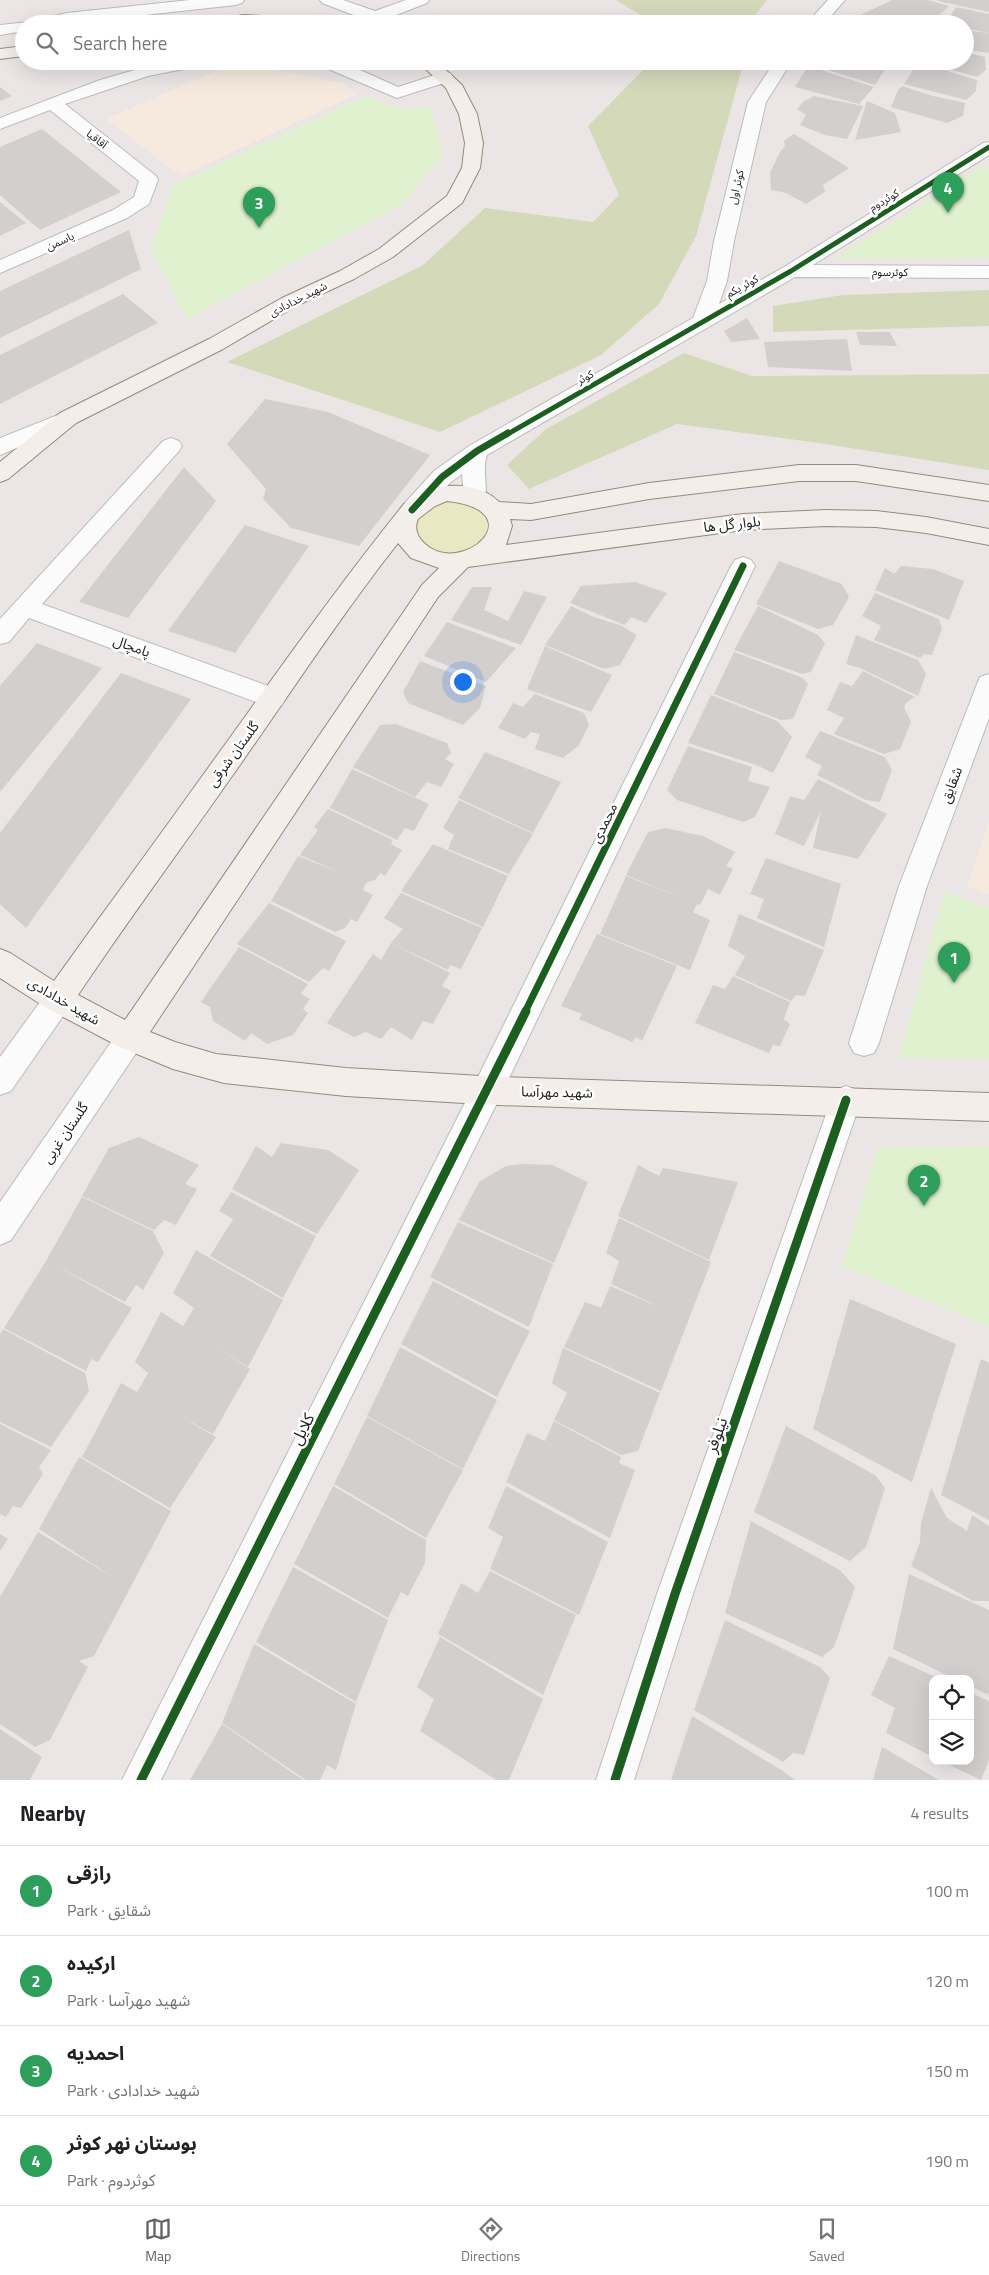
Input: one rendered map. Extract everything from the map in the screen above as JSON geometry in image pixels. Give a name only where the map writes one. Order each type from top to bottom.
[{"type":"main road","points":[[0,54],[15,52]]},
{"type":"main road","name":"شهید خدادادی","points":[[0,474],[68,418],[216,344],[289,302],[354,271],[386,253],[455,199],[471,168],[474,143],[468,114],[453,85],[436,70]]},
{"type":"main road","points":[[496,510],[531,512],[649,491],[799,473],[856,473],[989,493]]},
{"type":"main road","points":[[447,493],[474,496],[486,501],[496,510],[500,520],[501,531],[496,541],[488,550],[469,558],[446,561],[418,551],[409,542],[406,520],[412,510],[421,502],[447,493]]},
{"type":"main road","name":"گلستان شرقی","points":[[58,1000],[127,899],[357,579],[412,510]]},
{"type":"main road","name":"بلوار گل ها","points":[[469,558],[743,522],[826,518],[876,519],[918,524],[989,538]]},
{"type":"main road","points":[[130,1038],[430,591],[469,558]]},
{"type":"main road","name":"شهید خدادادی","points":[[0,962],[58,1000],[130,1038]]},
{"type":"main road","name":"شهید مهرآسا","points":[[130,1038],[201,1064],[324,1081],[487,1090],[846,1100],[989,1107]]},
{"type":"street","points":[[70,15],[77,0]]},
{"type":"street","points":[[96,15],[236,0]]},
{"type":"street","points":[[328,0],[361,15]]},
{"type":"street","points":[[384,15],[421,0]]},
{"type":"street","points":[[823,15],[837,0]]},
{"type":"street","points":[[0,30],[15,28]]},
{"type":"street","points":[[0,124],[118,78],[149,70]]},
{"type":"street","points":[[346,70],[397,93],[444,77]]},
{"type":"street","name":"کوثر اول","points":[[703,320],[717,281],[726,232],[757,102],[777,70]]},
{"type":"street","name":"آقاقیا","points":[[52,103],[149,180],[142,200],[120,214]]},
{"type":"street","name":"کوثردوم","points":[[791,272],[825,248],[989,147]]},
{"type":"street","name":"یاسمن","points":[[0,267],[120,214]]},
{"type":"street","name":"کوثر یکم","points":[[703,320],[791,272]]},
{"type":"street","name":"کوثرسوم","points":[[791,272],[989,272]]},
{"type":"street","name":"کوثر","points":[[412,510],[442,477],[477,451],[534,420],[703,320]]},
{"type":"street","points":[[0,447],[68,418]]},
{"type":"street","points":[[0,635],[171,446]]},
{"type":"street","points":[[474,496],[472,466],[477,451]]},
{"type":"street","name":"محمدی","points":[[487,1090],[743,566]]},
{"type":"street","name":"پامچال","points":[[25,608],[273,698]]},
{"type":"street","name":"شقایق","points":[[864,1043],[913,886],[989,684]]},
{"type":"street","points":[[0,1081],[58,1000]]},
{"type":"street","name":"گلستان غربی","points":[[0,1229],[130,1038]]},
{"type":"street","name":"کلایل","points":[[141,1780],[487,1090]]},
{"type":"street","name":"نیلوفر","points":[[615,1780],[679,1585],[846,1100]]},
{"type":"shaded area","points":[[218,70],[274,70],[341,83],[357,94],[181,176],[106,119]]},
{"type":"shaded area","points":[[989,821],[989,895],[967,886]]},
{"type":"green space","points":[[616,0],[767,0],[755,15],[640,15]]},
{"type":"green space","points":[[643,70],[741,70],[696,236],[659,304],[601,355],[440,432],[227,362],[423,265],[485,208],[593,222],[619,195],[588,126]]},
{"type":"green space","points":[[366,96],[402,110],[431,107],[443,155],[402,205],[187,319],[151,250],[173,185]]},
{"type":"green space","points":[[982,166],[989,168],[989,258],[834,259]]},
{"type":"green space","points":[[989,290],[989,326],[773,332],[773,306],[843,295]]},
{"type":"green space","points":[[684,353],[752,376],[989,374],[989,470],[819,443],[677,424],[529,489],[507,465],[546,429]]},
{"type":"green space","points":[[450,498],[485,509],[493,527],[484,544],[462,554],[437,552],[427,547],[414,532],[418,514]]},
{"type":"green space","points":[[944,892],[989,908],[989,1059],[899,1058]]},
{"type":"green space","points":[[989,1146],[989,1327],[842,1266],[878,1147]]},
{"type":"building","points":[[892,0],[928,0],[949,6],[939,15],[860,15]]},
{"type":"building","points":[[989,0],[989,12],[938,1]]},
{"type":"building","points":[[956,7],[989,14],[989,33],[974,30],[974,15],[951,15]]},
{"type":"building","points":[[974,31],[989,33],[989,53],[974,50]]},
{"type":"building","points":[[974,54],[985,57],[986,70],[977,77],[952,70],[974,70]]},
{"type":"building","points":[[806,70],[821,70],[874,87],[859,104],[795,87]]},
{"type":"building","points":[[828,70],[885,70],[875,85]]},
{"type":"building","points":[[913,70],[944,70],[977,80],[976,91],[966,100],[904,84]]},
{"type":"building","points":[[902,86],[933,96],[965,103],[963,116],[947,123],[891,107],[898,90]]},
{"type":"building","points":[[0,87],[12,96],[0,101]]},
{"type":"building","points":[[814,96],[863,106],[847,139],[825,135],[800,125],[806,115],[797,109],[804,101]]},
{"type":"building","points":[[867,101],[895,113],[901,132],[855,140]]},
{"type":"building","points":[[42,129],[121,192],[40,230],[0,195],[0,147]]},
{"type":"building","points":[[794,134],[849,168],[823,185],[825,192],[806,204],[786,193],[771,190],[770,173],[785,146],[784,141]]},
{"type":"building","points":[[0,202],[26,223],[0,236]]},
{"type":"building","points":[[129,230],[141,269],[0,338],[0,291]]},
{"type":"building","points":[[123,294],[158,323],[0,404],[0,355]]},
{"type":"building","points":[[747,318],[760,339],[731,342],[724,331]]},
{"type":"building","points":[[856,332],[890,332],[897,346],[860,345]]},
{"type":"building","points":[[847,339],[852,371],[768,367],[764,342]]},
{"type":"building","points":[[265,399],[328,412],[430,455],[359,546],[291,528],[263,499],[266,489],[227,444]]},
{"type":"building","points":[[184,467],[216,501],[128,618],[79,602]]},
{"type":"building","points":[[245,525],[309,546],[235,653],[168,631]]},
{"type":"building","points":[[779,561],[842,584],[849,597],[833,625],[818,629],[756,604]]},
{"type":"building","points":[[901,566],[933,569],[964,581],[949,620],[875,590],[885,568],[894,574]]},
{"type":"building","points":[[635,582],[667,593],[646,623],[631,617],[625,625],[570,603],[581,586]]},
{"type":"building","points":[[472,587],[492,587],[484,610],[508,621],[524,591],[547,597],[521,645],[451,620]]},
{"type":"building","points":[[875,593],[939,619],[942,629],[932,655],[924,654],[920,658],[874,640],[881,626],[862,616]]},
{"type":"building","points":[[571,606],[594,617],[622,626],[637,635],[620,665],[604,669],[545,645]]},
{"type":"building","points":[[758,606],[818,635],[825,643],[811,672],[802,674],[734,650]]},
{"type":"building","points":[[447,622],[516,648],[486,682],[424,656]]},
{"type":"building","points":[[856,635],[918,660],[926,674],[918,696],[860,668],[846,664]]},
{"type":"building","points":[[37,643],[102,668],[0,792],[0,686]]},
{"type":"building","points":[[545,646],[612,675],[591,712],[527,689]]},
{"type":"building","points":[[734,652],[803,678],[808,684],[793,719],[781,720],[714,694]]},
{"type":"building","points":[[420,661],[486,686],[480,708],[463,725],[408,703],[403,692]]},
{"type":"building","points":[[863,671],[915,697],[907,702],[904,707],[911,722],[900,749],[884,754],[834,734],[844,718],[827,710],[840,682],[852,686]]},
{"type":"building","points":[[121,673],[191,699],[26,928],[0,904],[0,833]]},
{"type":"building","points":[[535,694],[584,713],[589,725],[579,745],[563,758],[535,749],[540,734],[531,732],[525,739],[498,728],[513,703],[523,707]]},
{"type":"building","points":[[711,695],[777,721],[792,737],[773,773],[756,765],[688,743]]},
{"type":"building","points":[[396,724],[447,743],[451,753],[445,759],[454,764],[441,787],[427,782],[415,797],[353,767],[380,725]]},
{"type":"building","points":[[820,731],[885,757],[892,770],[880,802],[866,800],[817,775],[822,766],[805,757]]},
{"type":"building","points":[[688,746],[752,767],[748,781],[770,787],[755,817],[743,822],[677,800],[667,790]]},
{"type":"building","points":[[485,752],[561,782],[533,833],[458,798]]},
{"type":"building","points":[[352,769],[429,804],[414,831],[405,828],[397,840],[330,808]]},
{"type":"building","points":[[818,779],[887,814],[858,859],[813,848],[821,811],[804,846],[775,834],[790,796],[804,800]]},
{"type":"building","points":[[459,800],[533,834],[509,874],[448,849],[454,835],[443,828]]},
{"type":"building","points":[[328,809],[393,840],[391,844],[402,850],[385,876],[380,873],[375,880],[366,883],[363,890],[373,895],[357,922],[351,919],[345,928],[335,932],[271,901],[298,856],[341,873],[300,855],[318,830],[314,827]]},
{"type":"building","points":[[665,828],[703,836],[735,852],[726,866],[733,869],[720,895],[708,889],[700,905],[697,904],[693,912],[710,920],[690,970],[600,934],[626,876],[687,900],[626,875],[648,832]]},
{"type":"building","points":[[433,844],[508,876],[483,927],[401,891]]},
{"type":"building","points":[[766,858],[841,884],[824,947],[757,918],[764,899],[750,894]]},
{"type":"building","points":[[401,893],[482,928],[461,969],[450,965],[448,970],[391,943],[403,929],[384,918]]},
{"type":"building","points":[[269,903],[346,941],[329,971],[323,968],[309,982],[237,944]]},
{"type":"building","points":[[739,914],[824,950],[805,996],[796,995],[791,1001],[735,975],[745,956],[728,946]]},
{"type":"building","points":[[597,934],[677,966],[642,1041],[636,1037],[632,1042],[579,1019],[582,1014],[561,1006]]},
{"type":"building","points":[[391,943],[450,973],[442,986],[451,991],[433,1024],[423,1021],[412,1040],[391,1027],[381,1039],[366,1032],[354,1037],[327,1023],[373,954],[381,960]]},
{"type":"building","points":[[239,947],[308,984],[301,994],[310,999],[303,1009],[308,1013],[293,1035],[267,1044],[251,1033],[245,1041],[213,1021],[210,1007],[201,1002]]},
{"type":"building","points":[[733,976],[790,1002],[784,1019],[790,1024],[780,1046],[773,1045],[769,1053],[695,1023],[713,985],[725,989]]},
{"type":"building","points":[[139,1137],[199,1165],[185,1184],[197,1189],[176,1225],[164,1220],[154,1230],[82,1196],[109,1148]]},
{"type":"building","points":[[281,1143],[328,1150],[359,1170],[317,1234],[232,1189],[256,1146],[272,1157]]},
{"type":"building","points":[[525,1164],[552,1165],[588,1182],[554,1263],[459,1220],[479,1182],[506,1166]]},
{"type":"building","points":[[638,1165],[659,1176],[663,1168],[738,1182],[709,1260],[618,1216]]},
{"type":"building","points":[[231,1192],[316,1236],[283,1298],[210,1256],[233,1219],[219,1211]]},
{"type":"building","points":[[82,1197],[153,1231],[164,1253],[143,1290],[136,1285],[125,1302],[51,1263],[132,1308],[98,1362],[91,1359],[86,1371],[4,1328],[46,1261]]},
{"type":"building","points":[[619,1218],[711,1262],[661,1391],[564,1347],[585,1302],[601,1308],[610,1286],[662,1308],[611,1284],[619,1261],[606,1253]]},
{"type":"building","points":[[458,1222],[553,1264],[529,1327],[430,1277]]},
{"type":"building","points":[[196,1250],[283,1300],[248,1367],[212,1344],[250,1369],[213,1434],[178,1415],[216,1437],[170,1508],[82,1457],[121,1383],[137,1392],[148,1373],[135,1362],[161,1312],[183,1326],[194,1308],[173,1293]]},
{"type":"building","points":[[433,1281],[530,1331],[497,1397],[401,1344]]},
{"type":"building","points":[[850,1299],[956,1344],[912,1482],[813,1429]]},
{"type":"building","points":[[3,1329],[85,1373],[89,1391],[51,1447],[0,1422],[0,1334]]},
{"type":"building","points":[[400,1347],[497,1400],[463,1469],[367,1416]]},
{"type":"building","points":[[563,1348],[660,1393],[638,1451],[621,1455],[554,1420],[567,1393],[552,1383]]},
{"type":"building","points":[[981,1359],[989,1363],[989,1520],[941,1495]]},
{"type":"building","points":[[367,1417],[463,1470],[426,1538],[334,1484]]},
{"type":"building","points":[[554,1421],[621,1457],[619,1463],[635,1470],[610,1538],[506,1482],[527,1433],[545,1441]]},
{"type":"building","points":[[0,1424],[51,1450],[39,1467],[43,1474],[21,1508],[13,1506],[6,1517],[0,1514]]},
{"type":"building","points":[[786,1426],[875,1475],[885,1488],[866,1547],[850,1561],[754,1512]]},
{"type":"building","points":[[79,1457],[171,1511],[94,1656],[79,1661],[88,1667],[50,1740],[35,1747],[0,1724],[0,1597],[38,1532],[114,1578],[39,1529]]},
{"type":"building","points":[[333,1486],[426,1540],[425,1563],[408,1596],[401,1592],[388,1618],[294,1564]]},
{"type":"building","points":[[506,1486],[608,1542],[579,1615],[490,1569],[503,1537],[488,1528]]},
{"type":"building","points":[[931,1488],[947,1518],[967,1531],[972,1515],[989,1526],[989,1601],[973,1601],[911,1566],[920,1542],[921,1523]]},
{"type":"building","points":[[751,1521],[840,1570],[855,1587],[834,1647],[822,1657],[725,1613]]},
{"type":"building","points":[[0,1534],[8,1539],[0,1551]]},
{"type":"building","points":[[293,1567],[388,1620],[356,1702],[256,1642]]},
{"type":"building","points":[[490,1571],[576,1615],[543,1695],[438,1634],[461,1583],[478,1593]]},
{"type":"building","points":[[909,1574],[989,1610],[989,1695],[974,1688],[974,1675],[947,1675],[893,1649]]},
{"type":"building","points":[[725,1620],[820,1667],[830,1678],[804,1755],[793,1753],[783,1762],[694,1710]]},
{"type":"building","points":[[440,1637],[543,1699],[509,1780],[496,1780],[420,1731],[434,1699],[417,1687]]},
{"type":"building","points":[[254,1644],[356,1704],[336,1770],[327,1765],[320,1780],[306,1780],[222,1723]]},
{"type":"building","points":[[889,1656],[931,1675],[929,1675],[929,1755],[886,1733],[895,1708],[871,1695]]},
{"type":"building","points":[[974,1695],[989,1701],[989,1760],[981,1780],[949,1765],[974,1765]]},
{"type":"building","points":[[692,1716],[783,1771],[795,1780],[671,1780]]},
{"type":"building","points":[[222,1724],[303,1780],[190,1780]]},
{"type":"building","points":[[0,1729],[42,1757],[30,1780],[0,1780]]},
{"type":"building","points":[[882,1747],[939,1780],[873,1780]]},
{"type":"cycle path","points":[[412,510],[442,477],[477,451],[791,271],[989,147]]},
{"type":"cycle path","points":[[141,1780],[487,1091],[743,566]]},
{"type":"cycle path","points":[[615,1780],[675,1594],[846,1100]]},
{"type":"place","name":"بوستان نهر کوثر","points":[[948,213]]},
{"type":"place","name":"احمدیه","points":[[259,228]]},
{"type":"place","name":"رازقی","points":[[954,983]]},
{"type":"place","name":"ارکیده","points":[[924,1206]]}]
